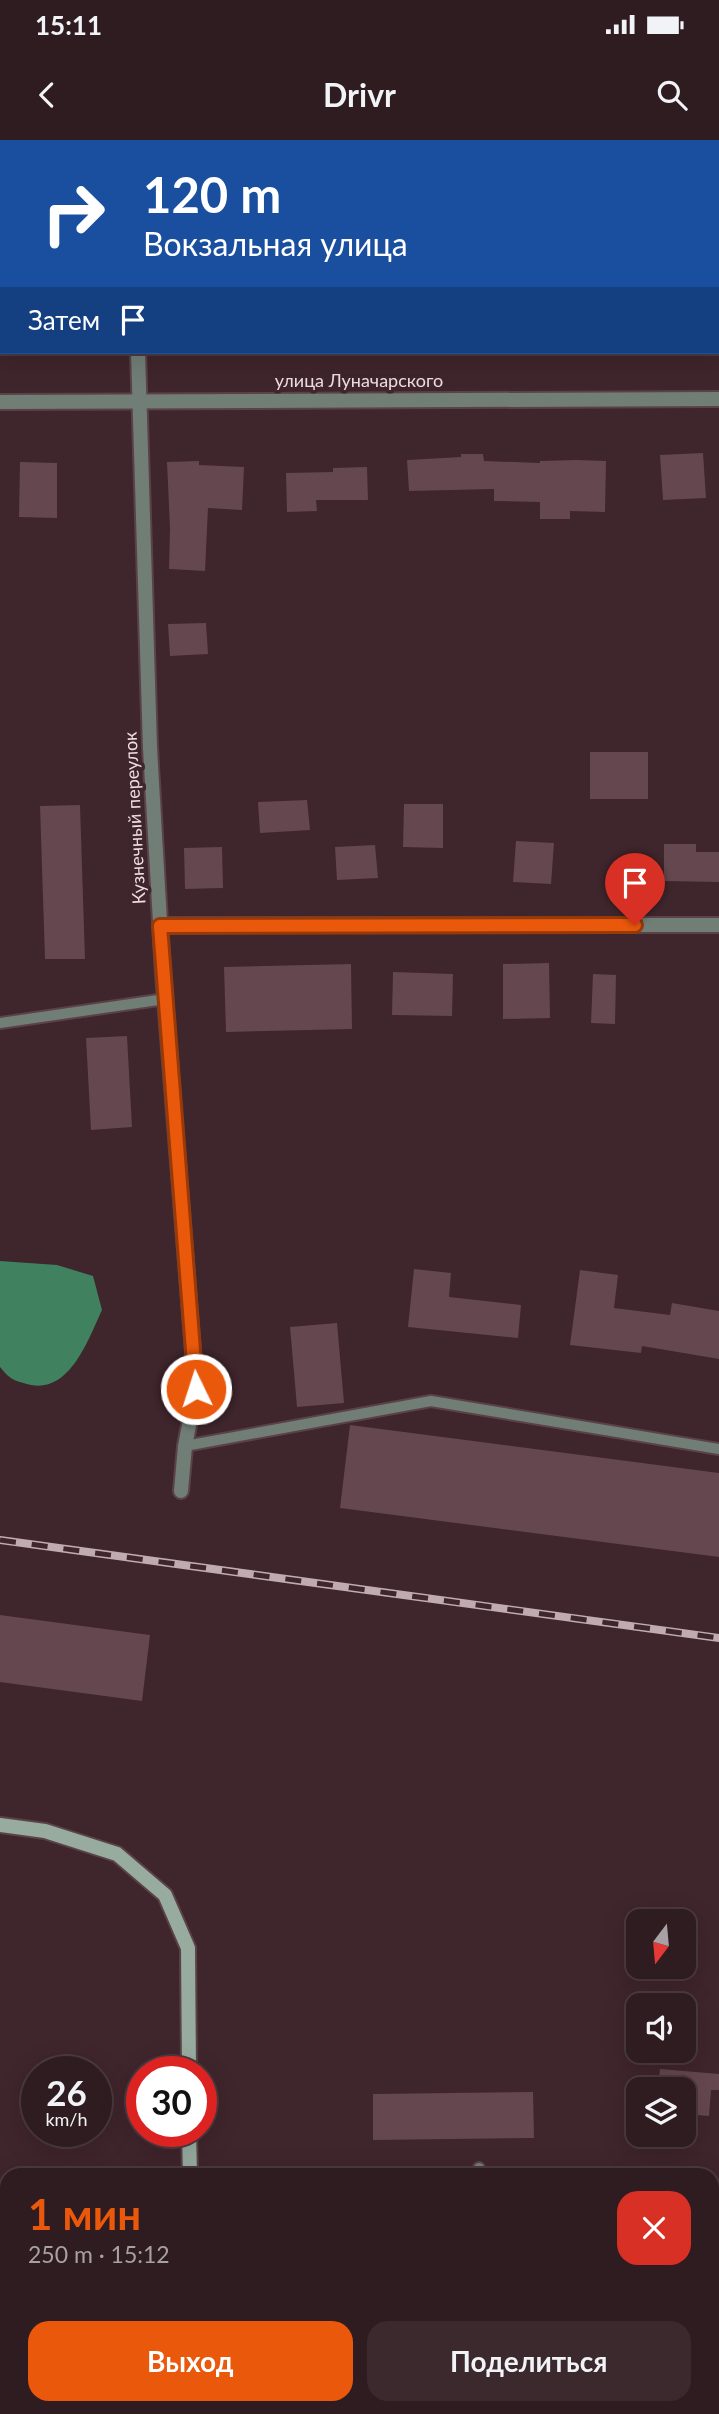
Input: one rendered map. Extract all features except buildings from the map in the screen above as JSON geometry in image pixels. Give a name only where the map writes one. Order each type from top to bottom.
[{"type":"street","name":"Кузнечный переулок","points":[[138,354],[150,748],[165,999],[196,1389],[185,1446],[181,1491]]},
{"type":"street","name":"улица Луначарского","points":[[0,402],[719,399]]},
{"type":"street","points":[[160,926],[719,925]]},
{"type":"street","points":[[0,1825],[45,1831],[117,1854],[165,1895],[188,1948],[189,2056]]},
{"type":"street","points":[[189,2147],[190,2168]]},
{"type":"lane","points":[[0,1023],[165,999]]},
{"type":"lane","points":[[185,1446],[431,1401],[719,1449]]},
{"type":"shaded area","points":[[0,1261],[57,1265],[93,1276],[102,1310],[75,1363],[54,1382],[42,1385],[27,1384],[12,1378],[0,1367]]},
{"type":"railway","points":[[0,1540],[719,1638]]},
{"type":"route","points":[[196,1389],[160,926],[635,925]]}]
